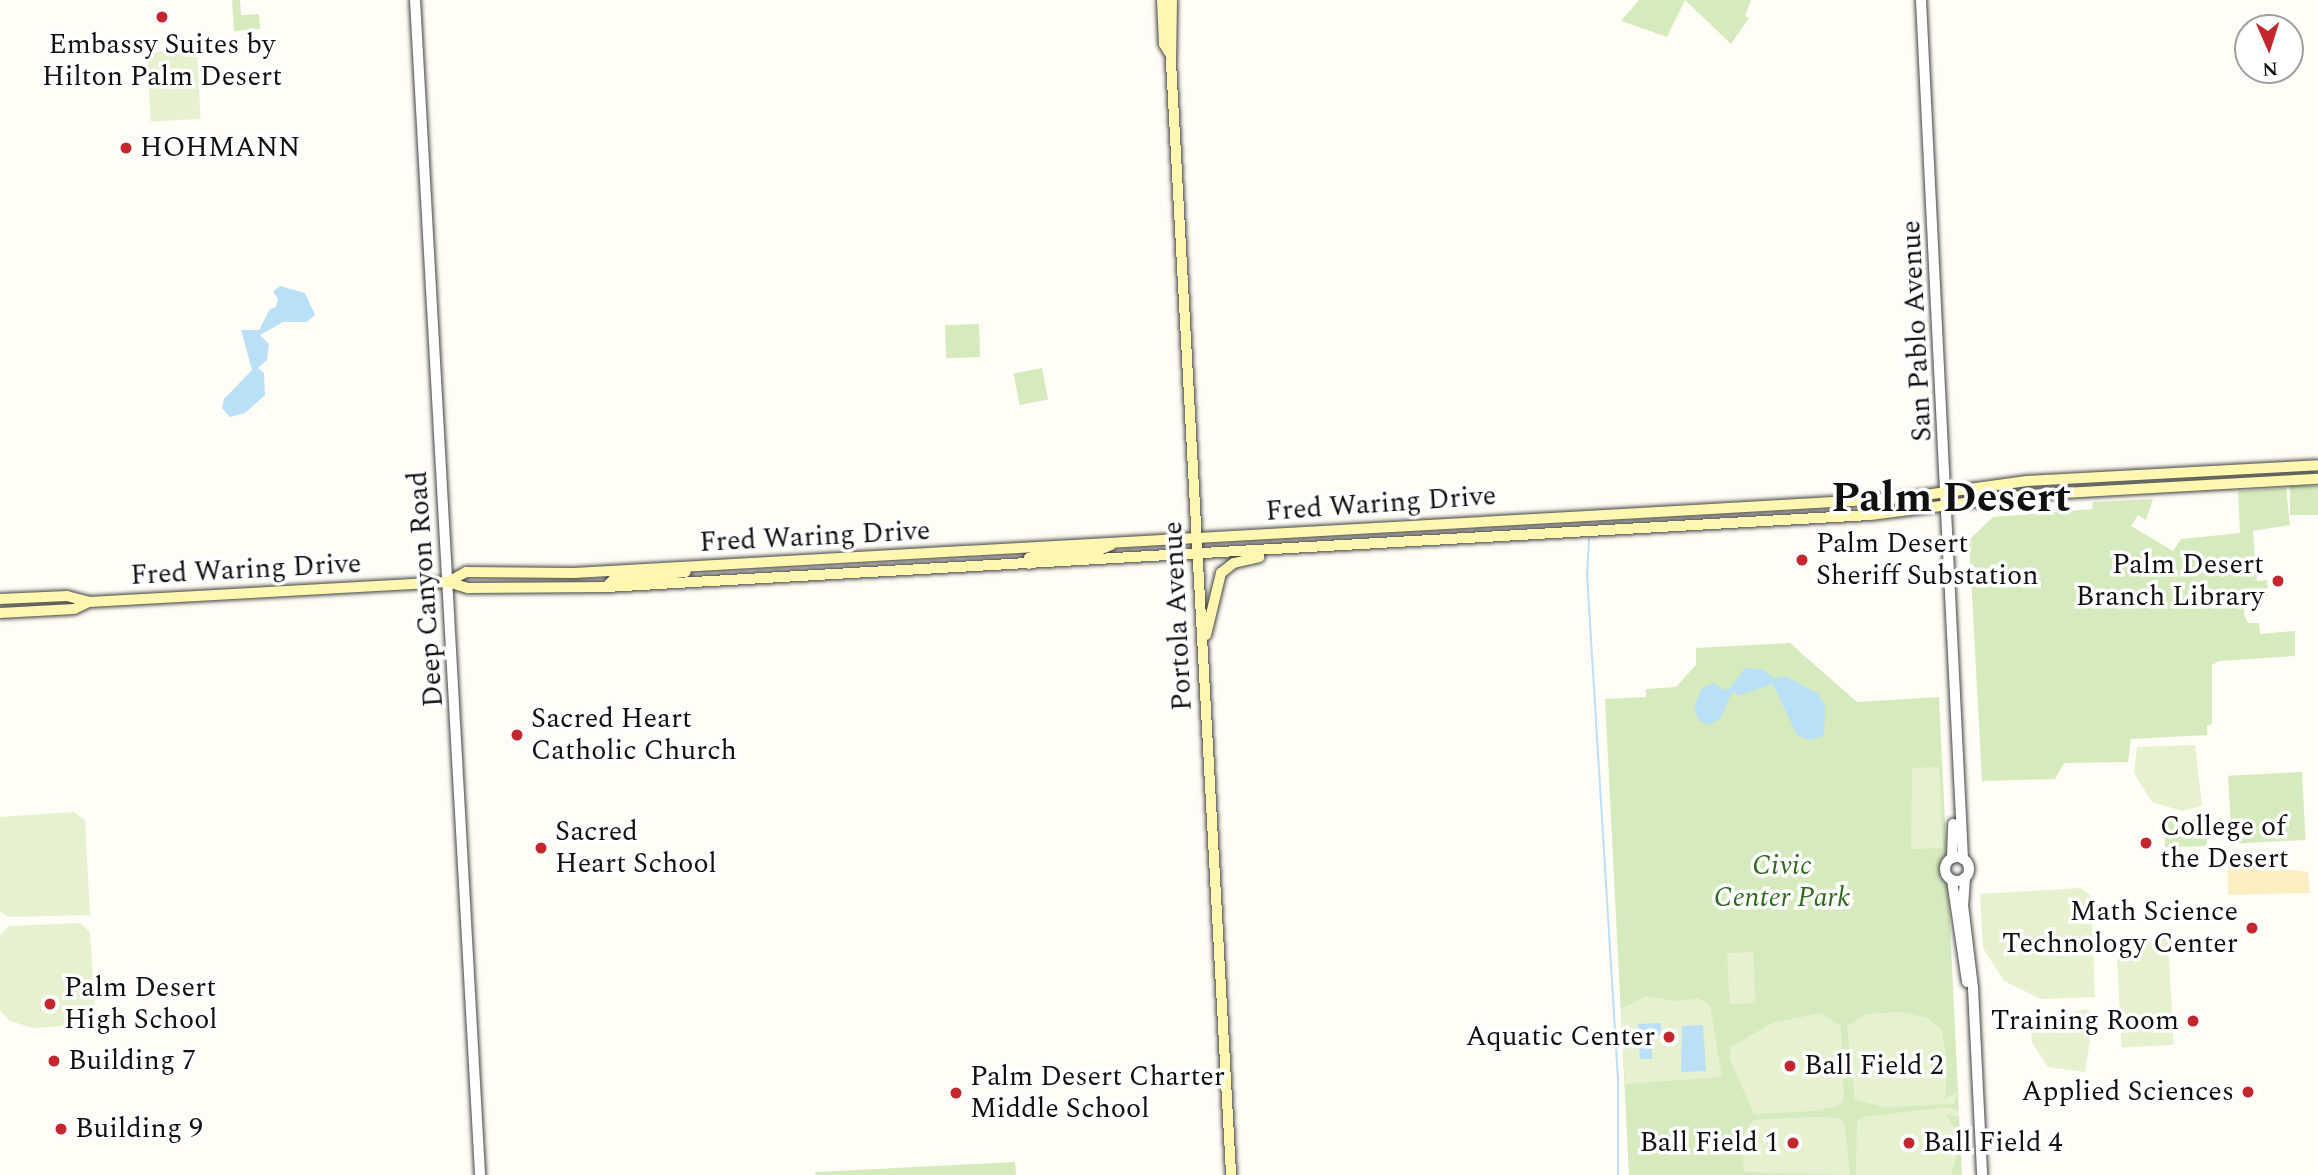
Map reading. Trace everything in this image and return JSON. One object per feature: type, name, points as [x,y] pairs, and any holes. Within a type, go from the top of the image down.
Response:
[{"type":"main road","name":"Portola Avenue","points":[[1162,0],[1164,44],[1170,54]]},
{"type":"main road","name":"Portola Avenue","points":[[1172,0],[1170,54],[1231,1175]]},
{"type":"main road","name":"Fred Waring Drive","points":[[448,582],[466,572],[565,573],[698,567],[1890,499],[2027,481],[2318,465]]},
{"type":"main road","name":"Fred Waring Drive","points":[[0,599],[67,596],[89,601],[448,582],[468,588],[606,587],[1294,550],[1870,515],[2028,495],[2318,479]]},
{"type":"main road","points":[[1029,564],[1029,558],[1038,555],[1097,551],[1113,543]]},
{"type":"main road","points":[[1202,651],[1217,581],[1226,567],[1294,550]]},
{"type":"main road","points":[[774,577],[790,570],[822,567],[832,559]]},
{"type":"main road","points":[[606,587],[614,579],[673,575],[698,567]]},
{"type":"main road","name":"Fred Waring Drive","points":[[0,613],[74,609],[89,601]]},
{"type":"street","name":"Deep Canyon Road","points":[[415,0],[480,1175]]},
{"type":"street","name":"San Pablo Avenue","points":[[1921,0],[1948,491],[1964,859]]},
{"type":"street","name":"San Pablo Avenue","points":[[1952,858],[1959,786]]},
{"type":"street","points":[[1971,996],[1952,880],[1945,871],[1952,858],[1964,859],[1969,868],[1965,878],[1963,905],[1971,996],[1982,1175]]},
{"type":"street","points":[[1952,880],[1965,878]]},
{"type":"street","points":[[1976,1175],[1979,1151]]},
{"type":"green space","points":[[232,0],[240,0],[241,15],[259,14],[260,29],[234,31]]},
{"type":"green space","points":[[1639,0],[1685,0],[1667,37],[1621,21]]},
{"type":"green space","points":[[1685,0],[1751,0],[1745,16],[1749,18],[1731,44]]},
{"type":"green space","points":[[197,50],[201,119],[151,122],[147,53]]},
{"type":"green space","points":[[979,324],[980,357],[946,358],[945,325]]},
{"type":"green space","points":[[1042,368],[1048,399],[1020,405],[1014,374]]},
{"type":"green space","points":[[2290,486],[2318,486],[2318,515],[2290,515]]},
{"type":"green space","points":[[2286,488],[2290,525],[2253,531],[2255,561],[2247,572],[2256,570],[2257,581],[2267,580],[2268,596],[2246,597],[2244,614],[2248,623],[2259,623],[2260,634],[2295,631],[2295,656],[2219,661],[2212,665],[2212,724],[2207,726],[2207,735],[2131,739],[2128,762],[2064,763],[2055,779],[1982,781],[1969,540],[1993,517],[2092,509],[2093,502],[2153,499],[2146,520],[2138,515],[2131,526],[2173,551],[2181,539],[2240,533],[2238,491]]},
{"type":"green space","name":"Civic Center Park","points":[[1790,643],[1857,702],[1939,697],[1962,1175],[1629,1175],[1605,699],[1646,697],[1646,689],[1676,687],[1696,665],[1696,648]]},
{"type":"green space","points":[[2195,745],[2202,806],[2182,811],[2152,802],[2134,773],[2137,747]]},
{"type":"green space","points":[[1939,767],[1943,848],[1911,849],[1912,768]]},
{"type":"green space","points":[[2302,772],[2306,840],[2232,844],[2228,776]]},
{"type":"green space","points":[[74,812],[85,820],[90,915],[9,917],[0,912],[0,817]]},
{"type":"green space","points":[[2206,819],[2207,846],[2165,847],[2164,820]]},
{"type":"green space","points":[[2081,888],[2091,896],[2095,997],[2041,999],[2004,981],[1983,948],[1980,894]]},
{"type":"green space","points":[[80,923],[90,932],[96,1024],[33,1028],[10,1021],[0,1011],[0,935],[9,926]]},
{"type":"green space","points":[[2168,938],[2174,1045],[2122,1048],[2116,941]]},
{"type":"green space","points":[[1753,952],[1756,1003],[1730,1004],[1727,953]]},
{"type":"green space","name":"Aquatic Center","points":[[1646,996],[1675,1001],[1699,998],[1710,1005],[1722,1077],[1625,1084],[1621,1009]]},
{"type":"green space","points":[[2087,1009],[2092,1015],[2092,1028],[2085,1072],[2048,1067],[2032,1043],[2030,1021]]},
{"type":"green space","points":[[1900,1012],[1928,1018],[1942,1030],[1947,1065],[1945,1099],[1958,1091],[1954,1104],[1884,1107],[1855,1100],[1847,1026],[1866,1014]]},
{"type":"green space","name":"Ball Field 2","points":[[1820,1013],[1841,1026],[1844,1099],[1838,1106],[1815,1111],[1754,1114],[1729,1058],[1731,1047],[1772,1023]]},
{"type":"green space","name":"Ball Field 4","points":[[1947,1107],[1959,1111],[1959,1117],[1946,1114],[1961,1140],[1951,1175],[1856,1175],[1857,1122],[1862,1117]]},
{"type":"green space","name":"Ball Field 1","points":[[1838,1118],[1845,1124],[1850,1175],[1744,1172],[1742,1138],[1753,1120]]},
{"type":"green space","points":[[1015,1162],[1016,1175],[815,1175],[816,1172]]},
{"type":"sand","points":[[2277,864],[2278,868],[2308,872],[2310,893],[2228,895],[2228,866]]},
{"type":"water","points":[[280,286],[305,293],[315,315],[307,322],[283,322],[260,335],[269,344],[267,360],[258,368],[264,373],[265,395],[245,413],[230,417],[222,408],[224,399],[252,370],[241,330],[259,330],[270,309],[276,307],[278,299],[273,292]]},
{"type":"water","points":[[1745,668],[1764,670],[1774,679],[1785,676],[1817,693],[1825,705],[1824,736],[1809,740],[1797,735],[1773,684],[1740,695],[1732,692],[1720,719],[1709,725],[1699,721],[1694,707],[1702,688],[1714,683],[1725,690],[1730,688]]},
{"type":"water","points":[[1661,1023],[1661,1035],[1655,1036],[1651,1027],[1652,1045],[1643,1046],[1652,1049],[1652,1059],[1640,1059],[1638,1024]]},
{"type":"water","points":[[1703,1025],[1706,1071],[1681,1072],[1682,1026]]},
{"type":"waterway","points":[[1589,539],[1587,574],[1618,1080],[1618,1175]]},
{"type":"place","name":"Embassy Suites by Hilton Palm Desert","points":[[162,17]]},
{"type":"place","name":"HOHMANN","points":[[126,148]]},
{"type":"place","name":"Palm Desert Sheriff Substation","points":[[1802,560]]},
{"type":"place","name":"Palm Desert Branch Library","points":[[2278,581]]},
{"type":"place","name":"Sacred Heart Catholic Church","points":[[517,735]]},
{"type":"place","name":"College of the Desert","points":[[2146,843]]},
{"type":"place","name":"Sacred Heart School","points":[[541,848]]},
{"type":"place","name":"Math Science Technology Center","points":[[2252,928]]},
{"type":"place","name":"Palm Desert High School","points":[[50,1004]]},
{"type":"place","name":"Training Room","points":[[2193,1021]]},
{"type":"place","name":"Aquatic Center","points":[[1669,1037]]},
{"type":"place","name":"Building 7","points":[[54,1061]]},
{"type":"place","name":"Ball Field 2","points":[[1790,1066]]},
{"type":"place","name":"Applied Sciences","points":[[2248,1092]]},
{"type":"place","name":"Palm Desert Charter Middle School","points":[[956,1093]]},
{"type":"place","name":"Building 9","points":[[61,1129]]},
{"type":"place","name":"Ball Field 1","points":[[1793,1143]]},
{"type":"place","name":"Ball Field 4","points":[[1909,1143]]},
{"type":"district","name":"Palm Desert","points":[[1951,499]]}]
